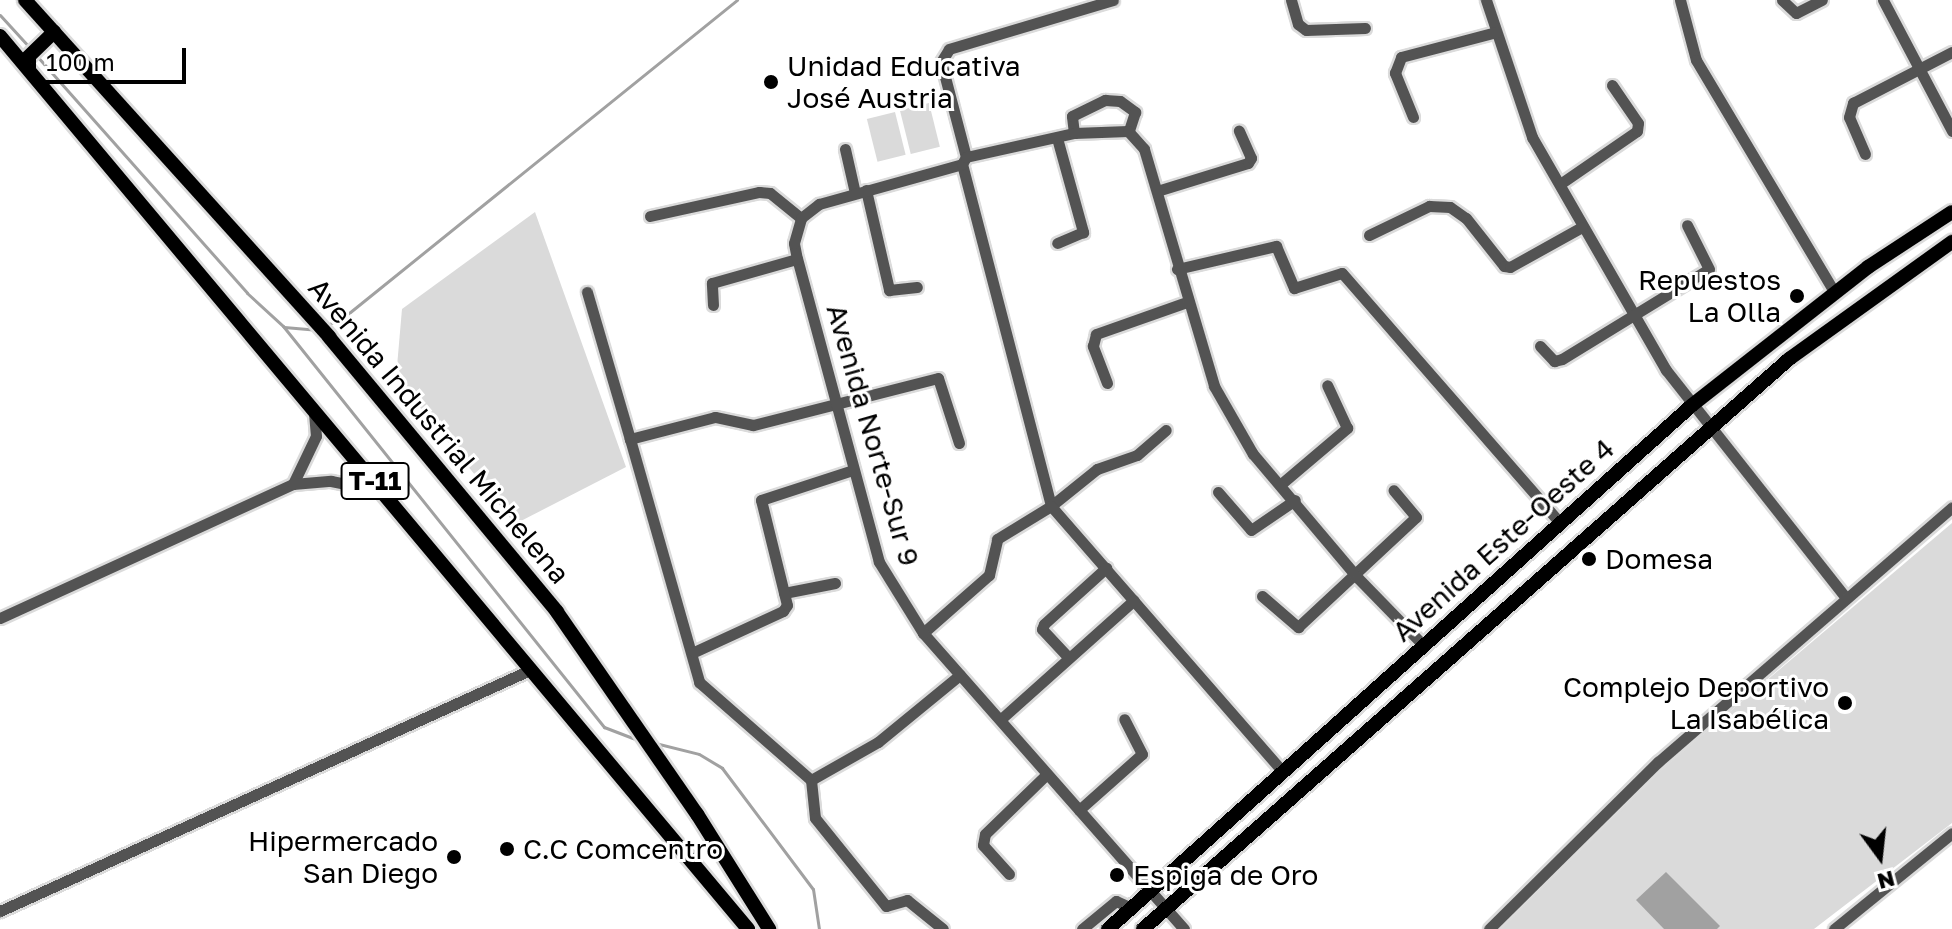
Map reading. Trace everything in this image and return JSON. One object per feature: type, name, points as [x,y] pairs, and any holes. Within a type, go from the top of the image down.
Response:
[{"type":"main road","name":"Avenida Industrial Michelena","points":[[25,0],[51,35],[317,323],[557,612],[665,767],[769,929]]},
{"type":"main road","points":[[26,58],[51,35]]},
{"type":"main road","name":"T-11","points":[[0,36],[26,58],[748,929]]},
{"type":"main road","name":"Avenida Este-Oeste 4","points":[[1108,929],[1281,770],[1691,406],[1835,293],[1952,212]]},
{"type":"main road","points":[[1143,929],[1789,359],[1952,242]]},
{"type":"street","points":[[1113,0],[949,49],[941,62],[1051,506],[1281,770]]},
{"type":"street","points":[[1291,0],[1298,24],[1306,30],[1365,28]]},
{"type":"street","points":[[1486,0],[1532,137],[1634,316],[1691,406],[1845,597]]},
{"type":"street","points":[[1680,0],[1696,60],[1835,293]]},
{"type":"street","points":[[1782,0],[1796,13],[1822,0]]},
{"type":"street","points":[[1883,0],[1952,131]]},
{"type":"street","points":[[1413,117],[1395,73],[1401,57],[1496,32]]},
{"type":"street","points":[[1865,154],[1849,117],[1853,103],[1952,52]]},
{"type":"street","points":[[1560,184],[1637,131],[1638,123],[1612,85]]},
{"type":"street","points":[[1074,133],[1072,116],[1105,100],[1120,101],[1135,112],[1129,131]]},
{"type":"street","points":[[650,216],[759,192],[770,193],[801,218],[819,204],[964,160],[1074,133],[1109,128],[1129,131],[1144,149],[1214,386],[1253,454],[1357,577],[1424,646]]},
{"type":"street","points":[[1157,191],[1248,163],[1251,158],[1239,131]]},
{"type":"street","points":[[1057,138],[1083,232],[1057,243]]},
{"type":"street","points":[[845,149],[861,191],[889,290],[917,287]]},
{"type":"street","points":[[1369,235],[1429,206],[1450,207],[1466,218],[1504,266],[1510,267],[1582,227]]},
{"type":"street","name":"Avenida Norte-Sur 9","points":[[801,218],[794,243],[797,259],[879,562],[923,633],[1184,929]]},
{"type":"street","points":[[1540,346],[1554,361],[1562,359],[1709,269],[1687,225]]},
{"type":"street","points":[[1177,269],[1276,246],[1294,288],[1342,273],[1560,523]]},
{"type":"street","points":[[713,305],[712,283],[797,259]]},
{"type":"street","points":[[587,292],[694,652],[699,682],[811,780],[815,818],[886,906],[907,900],[943,929]]},
{"type":"street","points":[[1107,383],[1093,346],[1096,334],[1187,302]]},
{"type":"street","points":[[630,439],[715,417],[753,425],[938,378],[959,443]]},
{"type":"street","points":[[1281,484],[1347,428],[1327,385]]},
{"type":"street","points":[[293,484],[316,436],[314,409]]},
{"type":"street","points":[[923,633],[989,575],[997,539],[1051,506],[1097,469],[1141,453],[1166,430]]},
{"type":"street","points":[[694,652],[783,611],[784,593],[761,500],[853,470]]},
{"type":"street","points":[[0,618],[293,484],[331,481],[385,493]]},
{"type":"street","points":[[1262,596],[1298,627],[1357,577],[1416,517],[1393,490]]},
{"type":"street","points":[[1218,492],[1251,530],[1295,500]]},
{"type":"street","points":[[1489,929],[1648,771],[1952,507]]},
{"type":"street","points":[[1068,657],[1042,629],[1044,624],[1106,568]]},
{"type":"street","points":[[784,593],[835,583]]},
{"type":"street","points":[[1001,719],[1134,600]]},
{"type":"street","points":[[0,911],[532,669]]},
{"type":"street","points":[[811,780],[878,742],[960,675]]},
{"type":"street","points":[[1079,810],[1142,754],[1124,719]]},
{"type":"street","points":[[1009,874],[983,845],[985,834],[1047,774]]},
{"type":"street","points":[[1834,929],[1952,833]]},
{"type":"street","points":[[1082,929],[1116,901],[1132,908]]},
{"type":"shaded area","points":[[929,103],[940,147],[911,154],[900,110]]},
{"type":"shaded area","points":[[895,112],[906,155],[878,162],[867,119]]},
{"type":"shaded area","points":[[535,212],[626,467],[515,524],[396,378],[402,309]]},
{"type":"shaded area","name":"Complejo Deportivo La Isabélica","points":[[1952,523],[1952,823],[1814,929],[1488,929],[1667,765]]},
{"type":"shaded area","points":[[1666,872],[1720,926],[1717,929],[1664,929],[1636,900]]},
{"type":"waterway","points":[[327,325],[344,317],[737,0]]},
{"type":"waterway","points":[[0,15],[31,49]]},
{"type":"waterway","points":[[36,55],[247,293],[283,326],[604,727],[640,741]]},
{"type":"waterway","points":[[284,327],[316,330]]},
{"type":"waterway","points":[[655,743],[699,754],[722,768],[813,889],[819,929]]},
{"type":"place","name":"Unidad Educativa José Austria","points":[[771,82]]},
{"type":"place","name":"Repuestos La Olla","points":[[1797,296]]},
{"type":"place","name":"Domesa","points":[[1589,559]]},
{"type":"place","name":"Complejo Deportivo La Isabélica","points":[[1845,703]]},
{"type":"place","name":"C.C Comcentro","points":[[507,849]]},
{"type":"place","name":"Hipermercado San Diego","points":[[454,857]]},
{"type":"place","name":"Espiga de Oro","points":[[1117,875]]}]
